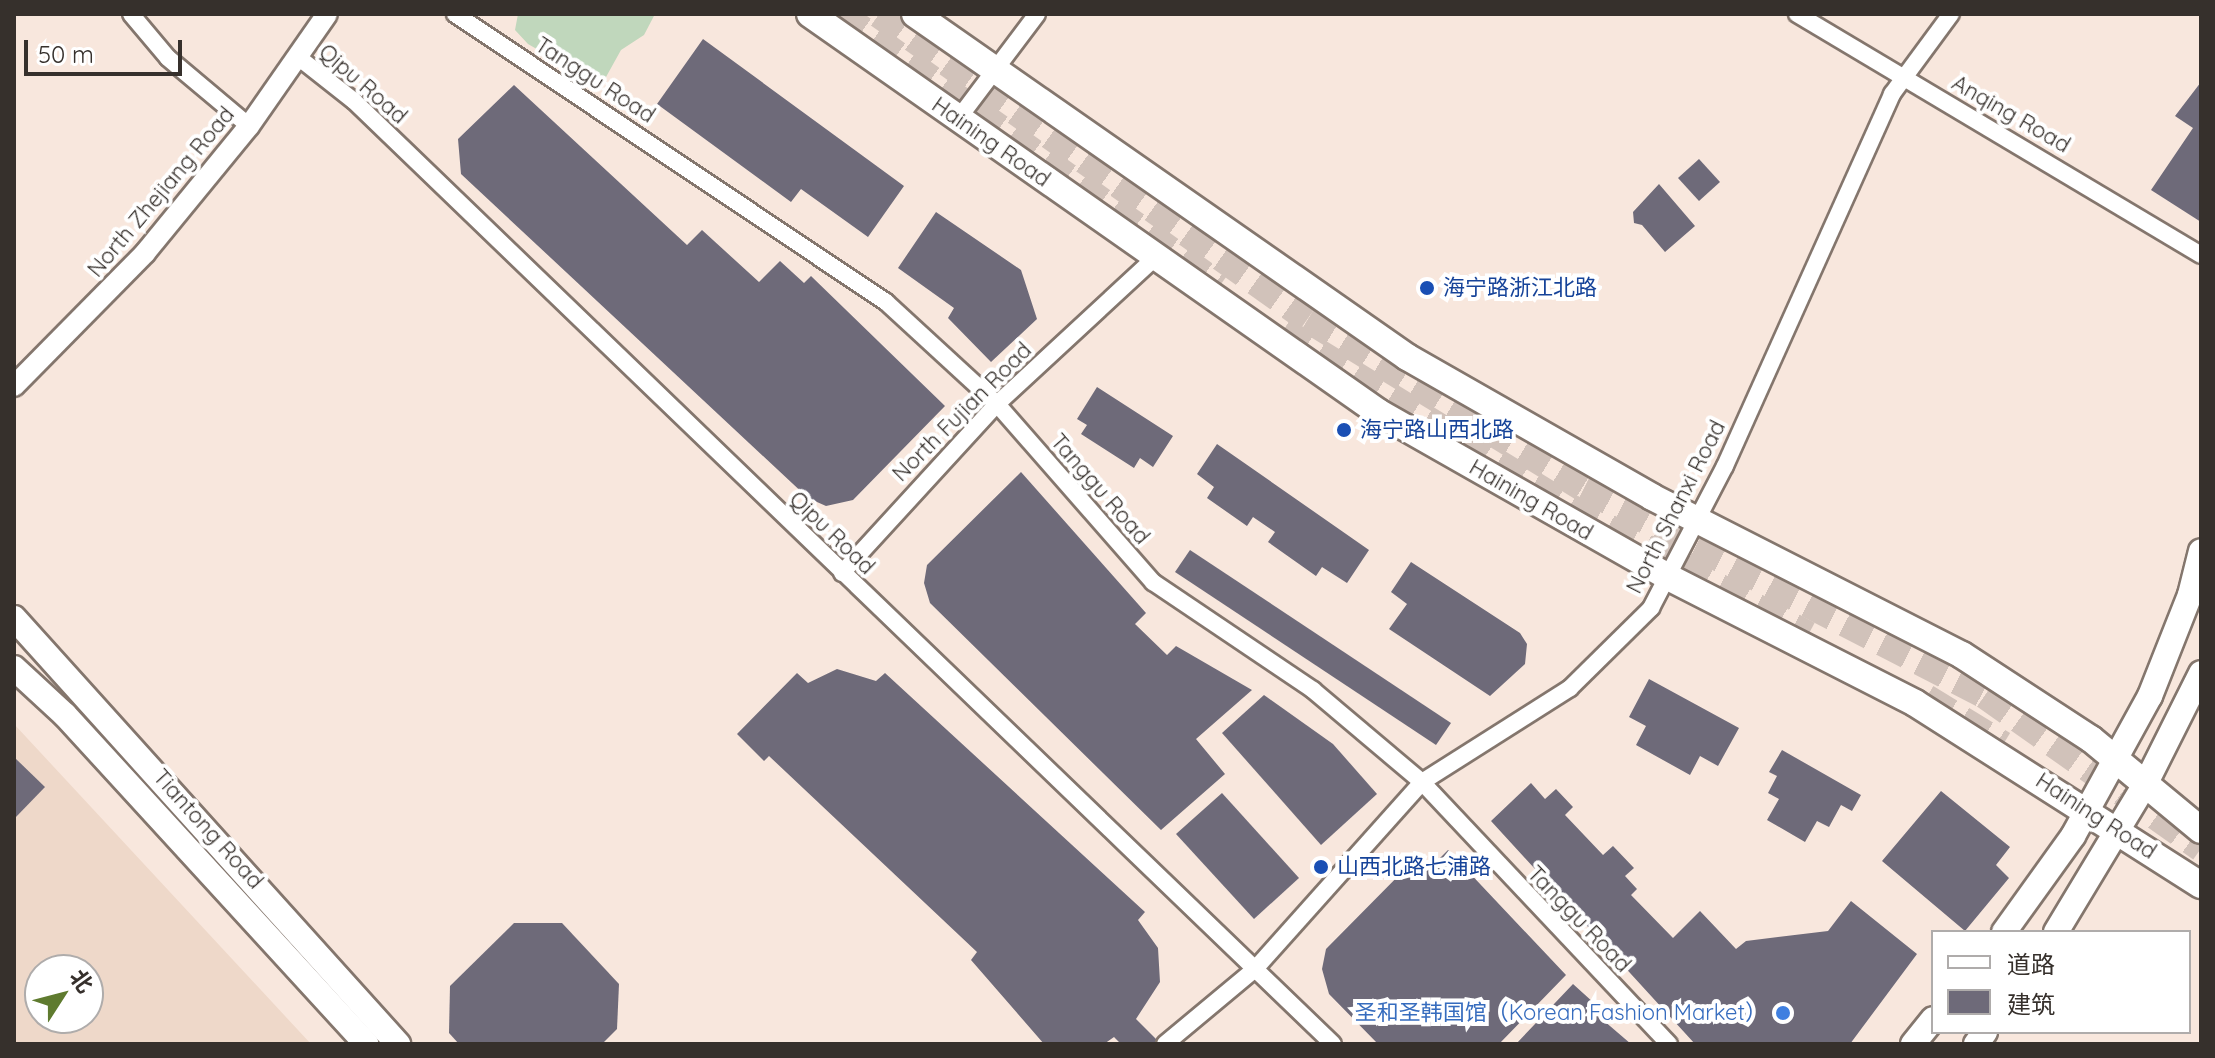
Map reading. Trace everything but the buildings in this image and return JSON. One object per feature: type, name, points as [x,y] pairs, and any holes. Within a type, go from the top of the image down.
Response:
[{"type":"main road","name":"Haining Road","points":[[810,14],[1378,412],[1670,578],[1915,703],[2118,828],[2201,885]]},
{"type":"main road","points":[[915,14],[1407,357],[1698,520],[1962,655],[2114,756],[2201,830]]},
{"type":"main road","points":[[2005,930],[2088,809],[2114,756],[2150,696],[2190,595],[2201,551]]},
{"type":"main road","name":"Tiantong Road","points":[[14,618],[363,1036]]},
{"type":"main road","name":"Tiantong Road","points":[[14,668],[65,715],[363,1036],[398,1044]]},
{"type":"main road","points":[[2057,930],[2146,783],[2201,673]]},
{"type":"main road","points":[[1913,1044],[1931,1022]]},
{"type":"street","points":[[131,14],[168,58],[249,126]]},
{"type":"street","name":"North Zhejiang Road","points":[[14,386],[121,280],[249,126],[327,14]]},
{"type":"street","name":"Tanggu Road","points":[[455,14],[849,275],[997,404],[1153,582],[1303,683],[1422,782],[1669,1044]]},
{"type":"street","points":[[958,119],[1037,14]]},
{"type":"street","name":"Anqing Road","points":[[1797,14],[2201,255]]},
{"type":"street","name":"North Shanxi Road","points":[[1165,1044],[1255,969],[1422,782],[1570,688],[1626,638],[1670,578],[1903,77],[1951,14]]},
{"type":"street","name":"Qipu Road","points":[[298,57],[354,101],[1333,1044]]},
{"type":"street","name":"North Fujian Road","points":[[842,573],[997,404],[1156,257]]},
{"type":"shaded area","points":[[14,724],[311,1044],[14,1044]]},
{"type":"green space","points":[[518,14],[655,14],[644,35],[621,50],[601,86],[528,44],[515,30]]},
{"type":"tunnel","points":[[840,14],[1220,286]]},
{"type":"tunnel","points":[[879,14],[1308,319],[1584,488],[1985,695],[2201,848]]},
{"type":"tunnel","points":[[1283,331],[1571,508],[1808,635]]},
{"type":"tunnel","points":[[1926,698],[2003,745]]},
{"type":"place","name":"海宁路浙江北路","points":[[1427,288]]},
{"type":"place","name":"海宁路山西北路","points":[[1344,430]]},
{"type":"place","name":"山西北路七浦路","points":[[1321,867]]},
{"type":"place","name":"圣和圣韩国馆（Korean Fashion Market）","points":[[1783,1013]]}]
